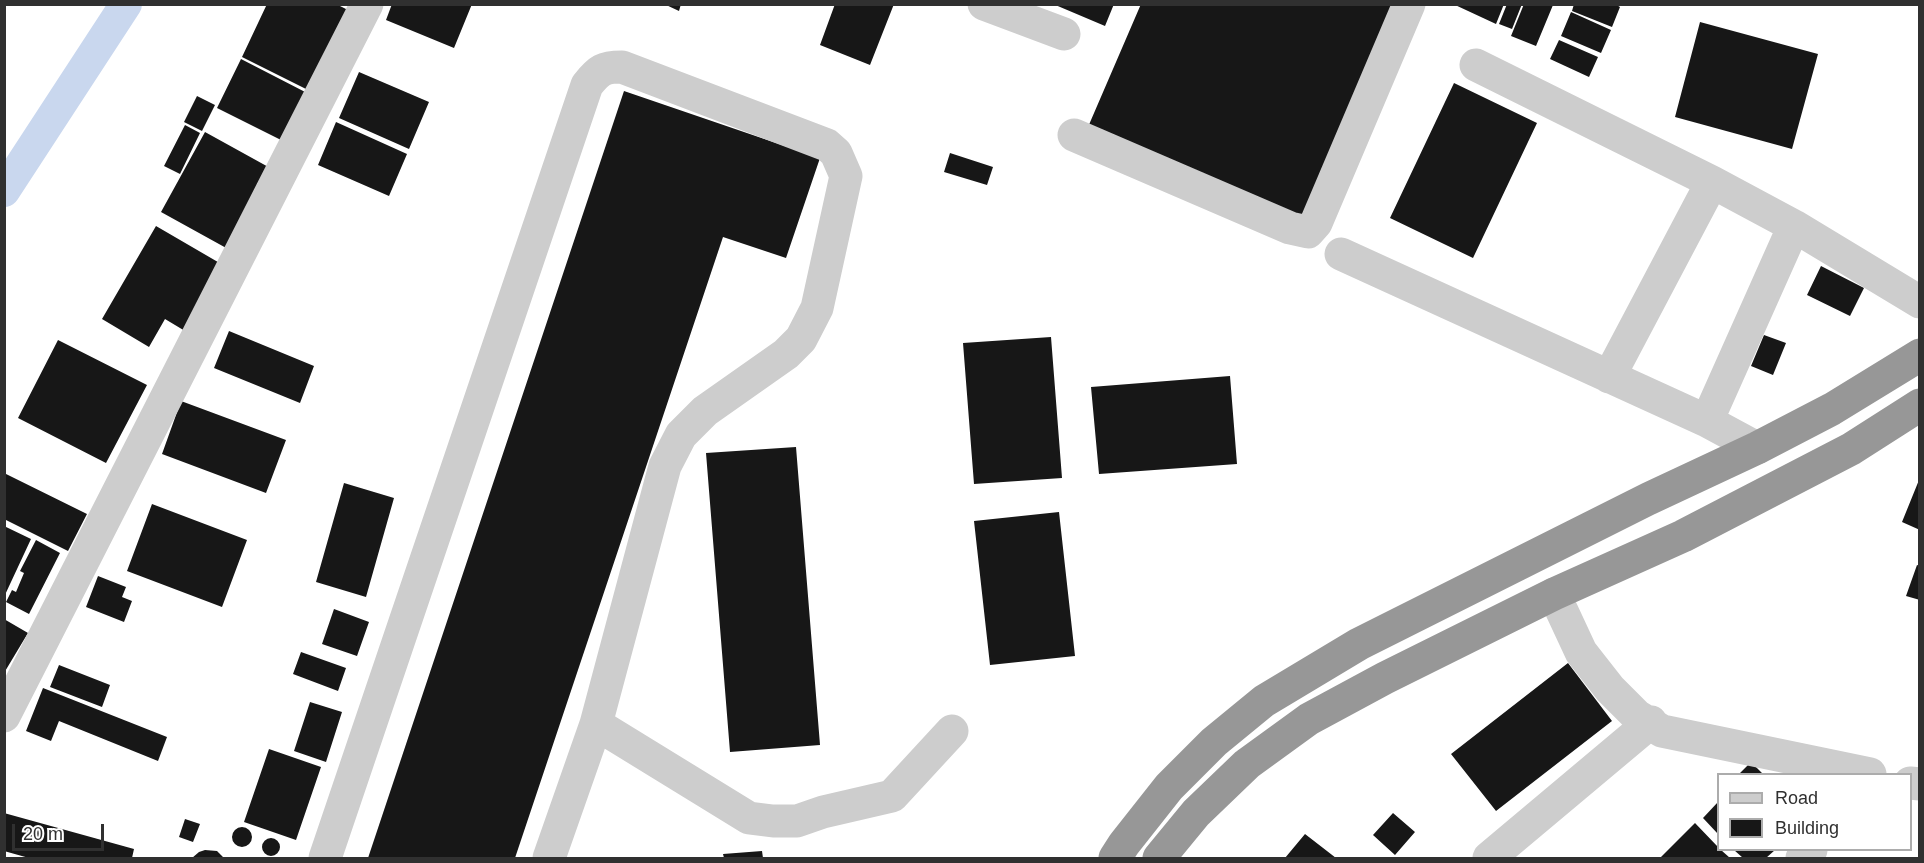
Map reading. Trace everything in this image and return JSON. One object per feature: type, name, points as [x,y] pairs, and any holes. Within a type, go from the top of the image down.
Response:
[{"type":"highway","points":[[1115,858],[1169,788],[1214,742],[1264,701],[1359,644],[1832,409],[1920,355]]},
{"type":"highway","points":[[1159,858],[1196,813],[1247,764],[1309,719],[1385,678],[1554,594],[1694,530],[1851,449],[1920,405]]},
{"type":"street","points":[[4,716],[367,4]]},
{"type":"street","points":[[984,4],[1064,34]]},
{"type":"street","points":[[1074,135],[1290,228],[1308,232],[1316,223],[1409,4]]},
{"type":"street","points":[[1476,64],[1712,182],[1794,226],[1920,302]]},
{"type":"street","points":[[325,858],[587,85],[599,71],[610,67],[622,67],[827,145],[836,153],[846,176],[817,308],[801,339],[786,354],[705,411],[681,435],[665,466],[596,724],[549,858]]},
{"type":"street","points":[[1609,376],[1712,182]]},
{"type":"street","points":[[1707,421],[1794,226]]},
{"type":"street","points":[[1341,254],[1707,421],[1757,448]]},
{"type":"street","points":[[1554,594],[1581,652],[1622,702],[1637,716],[1651,722],[1662,731],[1865,773]]},
{"type":"street","points":[[1489,858],[1651,722]]},
{"type":"street","points":[[596,724],[749,818],[773,821],[798,821],[823,812],[892,796],[952,731]]},
{"type":"building","points":[[267,4],[336,4],[350,11],[310,91],[242,57]]},
{"type":"building","points":[[392,4],[472,4],[454,48],[386,20]]},
{"type":"building","points":[[664,4],[681,4],[679,11]]},
{"type":"building","points":[[835,4],[894,4],[870,65],[820,45]]},
{"type":"building","points":[[1053,4],[1114,4],[1105,26]]},
{"type":"building","points":[[1141,4],[1401,4],[1305,224],[1088,127]]},
{"type":"building","points":[[1453,4],[1504,4],[1496,24]]},
{"type":"building","points":[[1507,4],[1522,4],[1512,29],[1499,24]]},
{"type":"building","points":[[1524,4],[1553,5],[1536,46],[1511,36]]},
{"type":"building","points":[[1574,4],[1615,4],[1620,7],[1612,27],[1572,11]]},
{"type":"building","points":[[1571,12],[1611,30],[1601,53],[1561,36]]},
{"type":"building","points":[[1700,22],[1818,54],[1792,149],[1675,117]]},
{"type":"building","points":[[1559,40],[1598,57],[1589,77],[1550,59]]},
{"type":"building","points":[[241,59],[309,94],[285,142],[217,108]]},
{"type":"building","points":[[359,72],[429,102],[409,149],[339,118]]},
{"type":"building","points":[[1454,83],[1537,123],[1473,258],[1390,218]]},
{"type":"building","points":[[624,91],[820,158],[786,258],[723,237],[515,858],[368,858]]},
{"type":"building","points":[[197,96],[215,105],[202,131],[184,122]]},
{"type":"building","points":[[336,122],[407,154],[389,196],[318,165]]},
{"type":"building","points":[[185,125],[200,133],[180,174],[164,166]]},
{"type":"building","points":[[205,132],[272,169],[228,249],[161,212]]},
{"type":"building","points":[[950,153],[993,167],[987,185],[944,172]]},
{"type":"building","points":[[156,226],[223,265],[185,331],[165,319],[149,347],[102,319]]},
{"type":"building","points":[[1821,266],[1864,288],[1850,316],[1807,295]]},
{"type":"building","points":[[229,331],[314,366],[300,403],[214,368]]},
{"type":"building","points":[[1764,335],[1786,343],[1773,375],[1751,366]]},
{"type":"building","points":[[1051,337],[1062,478],[974,484],[963,343]]},
{"type":"building","points":[[58,340],[147,385],[106,463],[18,418]]},
{"type":"building","points":[[1230,376],[1237,464],[1099,474],[1091,387]]},
{"type":"building","points":[[181,401],[286,440],[266,493],[162,454]]},
{"type":"building","points":[[796,447],[820,745],[730,752],[706,453]]},
{"type":"building","points":[[4,473],[87,514],[68,551],[4,519]]},
{"type":"building","points":[[1920,480],[1920,530],[1902,522]]},
{"type":"building","points":[[344,483],[394,498],[366,597],[316,582]]},
{"type":"building","points":[[152,504],[247,540],[222,607],[127,571]]},
{"type":"building","points":[[1059,512],[1075,656],[990,665],[974,521]]},
{"type":"building","points":[[4,526],[31,539],[4,597]]},
{"type":"building","points":[[36,540],[60,553],[29,614],[6,602],[12,590],[16,592],[24,573],[20,571]]},
{"type":"building","points":[[1917,565],[1920,566],[1920,600],[1906,596]]},
{"type":"building","points":[[98,576],[126,587],[122,597],[132,601],[124,622],[86,607]]},
{"type":"building","points":[[334,609],[369,622],[357,656],[322,644]]},
{"type":"building","points":[[4,619],[28,633],[4,673]]},
{"type":"building","points":[[301,652],[346,668],[338,691],[293,674]]},
{"type":"building","points":[[1568,663],[1612,721],[1496,811],[1451,754]]},
{"type":"building","points":[[59,665],[110,685],[102,707],[50,687]]},
{"type":"building","points":[[43,688],[167,737],[158,761],[59,721],[51,741],[26,731]]},
{"type":"building","points":[[310,702],[342,712],[326,762],[294,751]]},
{"type":"building","points":[[269,749],[321,767],[296,840],[244,822]]},
{"type":"building","points":[[1751,762],[1762,773],[1740,773]]},
{"type":"building","points":[[1717,803],[1717,833],[1703,818]]},
{"type":"building","points":[[4,813],[134,849],[132,858],[29,858],[4,851]]},
{"type":"building","points":[[1393,813],[1415,832],[1395,855],[1373,835]]},
{"type":"building","points":[[185,819],[200,824],[193,842],[179,837]]},
{"type":"building","points":[[1695,823],[1717,846],[1717,851],[1722,851],[1730,858],[1663,858],[1661,857]]},
{"type":"building","points":[[242,827],[249,830],[252,837],[249,844],[242,847],[235,844],[232,837],[235,830]]},
{"type":"building","points":[[1305,834],[1336,858],[1285,858]]},
{"type":"building","points":[[267,838],[275,838],[280,843],[278,854],[267,856],[262,851],[262,843]]},
{"type":"building","points":[[205,850],[217,851],[224,858],[192,858]]},
{"type":"building","points":[[762,851],[763,858],[724,858],[723,854]]},
{"type":"building","points":[[1735,851],[1774,851],[1766,858],[1743,858]]},
{"type":"waterway","points":[[4,191],[126,4]]}]
